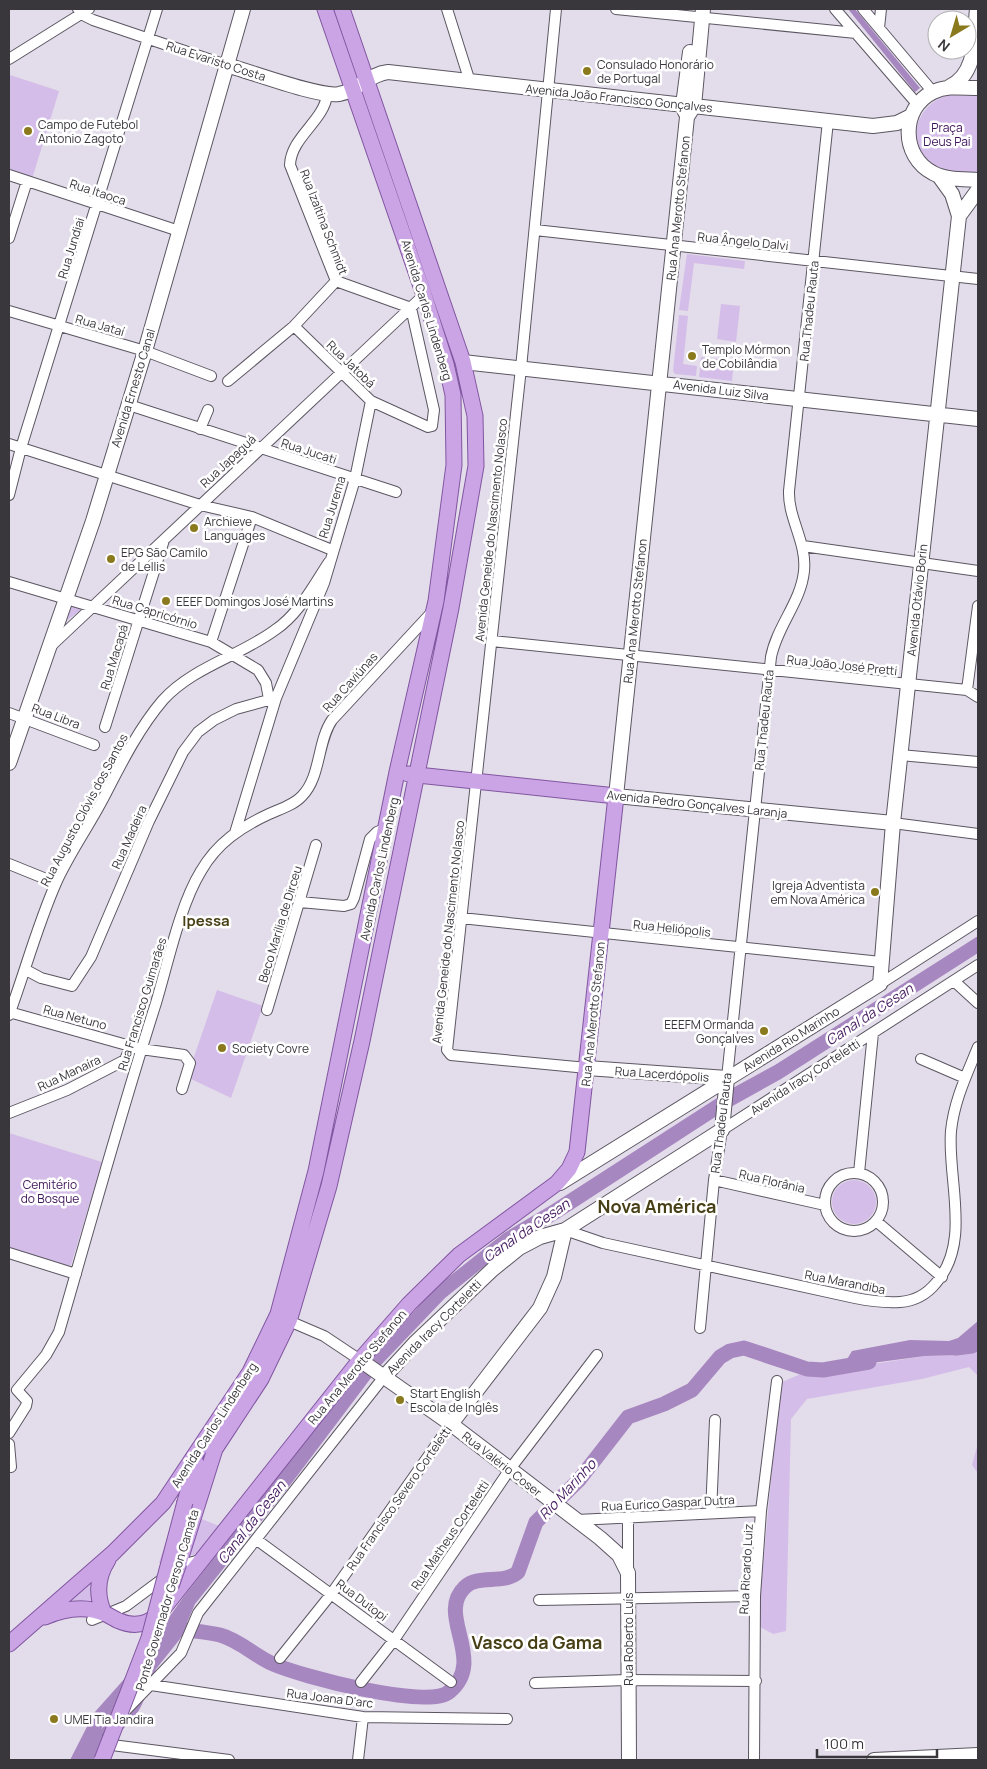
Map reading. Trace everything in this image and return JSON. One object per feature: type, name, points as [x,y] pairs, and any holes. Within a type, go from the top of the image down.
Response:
[{"type":"main road","name":"Avenida Carlos Lindenberg","points":[[214,1437],[250,1372],[278,1314],[316,1171],[397,772],[434,610],[451,497],[455,432],[453,395],[446,364],[326,9]]},
{"type":"main road","name":"Avenida Carlos Lindenberg","points":[[9,1644],[114,1554],[168,1496],[262,1379],[289,1321],[329,1186],[362,1041],[451,608],[476,466],[475,416],[463,362],[342,9]]},
{"type":"main road","name":"Avenida Pedro Gonçalves Laranja","points":[[397,772],[616,796]]},
{"type":"main road","name":"Rua Ana Merotto Stefanon","points":[[34,1623],[68,1608],[87,1609],[105,1617],[136,1625],[154,1619],[409,1304],[459,1255],[552,1187],[569,1169],[579,1146],[616,796]]},
{"type":"main road","name":"Ponte Governador Gerson Camata","points":[[112,1760],[138,1694],[190,1504],[200,1450],[214,1437]]},
{"type":"main road","name":"Ponte Governador Gerson Camata","points":[[102,1760],[149,1638],[190,1504]]},
{"type":"main road","points":[[105,1617],[99,1598],[99,1582],[104,1566],[114,1554]]},
{"type":"street","name":"Rua Jundiai","points":[[9,494],[20,448],[60,326],[157,9]]},
{"type":"street","name":"Avenida Ernesto Canal","points":[[9,763],[23,717],[51,646],[65,597],[90,529],[105,476],[129,405],[243,9]]},
{"type":"street","points":[[447,9],[470,82]]},
{"type":"street","name":"Avenida Geneide do Nascimento Nolasco","points":[[448,1053],[492,641],[502,522],[521,368],[556,9]]},
{"type":"street","points":[[616,9],[698,14],[856,33]]},
{"type":"street","points":[[835,9],[856,33],[914,110]]},
{"type":"street","points":[[863,9],[933,92]]},
{"type":"street","points":[[879,28],[880,9]]},
{"type":"street","name":"Rua Evaristo Costa","points":[[82,10],[147,39],[327,95],[336,95],[353,90]]},
{"type":"street","points":[[9,44],[12,57],[82,10]]},
{"type":"street","name":"Rua Ana Merotto Stefanon","points":[[616,796],[698,14]]},
{"type":"street","points":[[971,60],[970,66],[962,79],[949,87],[933,92],[914,110],[908,132],[911,148],[919,162],[940,176],[978,180]]},
{"type":"street","name":"Avenida João Francisco Gonçalves","points":[[353,90],[377,74],[388,72],[548,90],[688,109],[873,126],[889,125],[914,110]]},
{"type":"street","points":[[949,87],[978,88]]},
{"type":"street","name":"Rua Izaltina Schmidt","points":[[228,381],[294,326],[336,281],[290,165],[292,153],[322,108],[327,95]]},
{"type":"street","name":"Rua Thadeu Rauta","points":[[700,1328],[714,1180],[722,1130],[769,670],[774,643],[802,584],[804,567],[802,546],[789,497],[828,121]]},
{"type":"street","name":"Avenida João Francisco Gonçalves","points":[[873,126],[894,133],[911,148]]},
{"type":"street","name":"Rua Itaoca","points":[[9,175],[97,206],[179,231]]},
{"type":"street","name":"Avenida Otávio Borin","points":[[880,984],[880,962],[893,823],[959,216],[952,194],[940,176]]},
{"type":"street","points":[[9,238],[27,181]]},
{"type":"street","name":"Avenida Otávio Borin","points":[[959,216],[978,190]]},
{"type":"street","name":"Rua Ângelo Dalvi","points":[[535,230],[978,279]]},
{"type":"street","points":[[336,281],[411,308]]},
{"type":"street","name":"Rua Japaguá","points":[[51,646],[91,606],[424,296]]},
{"type":"street","name":"Rua Jatobá","points":[[294,326],[371,401],[428,426],[432,426],[434,418],[432,393],[411,308]]},
{"type":"street","name":"Rua Jataí","points":[[9,311],[145,351],[212,376]]},
{"type":"street","name":"Avenida Luiz Silva","points":[[463,362],[978,418]]},
{"type":"street","name":"Rua Jurema","points":[[324,582],[332,550],[355,479],[371,401]]},
{"type":"street","name":"Rua Jucati","points":[[129,405],[396,492]]},
{"type":"street","points":[[200,429],[208,410]]},
{"type":"street","points":[[9,444],[200,505],[252,518],[332,550]]},
{"type":"street","points":[[211,642],[252,518]]},
{"type":"street","name":"Rua Macapá","points":[[105,727],[164,538]]},
{"type":"street","points":[[802,546],[978,571]]},
{"type":"street","name":"Rua Jurema","points":[[233,656],[276,630],[288,620],[329,562]]},
{"type":"street","name":"Rua Capricórnio","points":[[9,582],[65,597],[211,642],[258,670],[272,698]]},
{"type":"street","name":"Rua Francisco Guimarães","points":[[9,1433],[26,1406],[27,1401],[17,1390],[53,1344],[76,1274],[136,1047],[194,883],[210,858],[235,833],[272,698],[324,582]]},
{"type":"street","points":[[978,606],[968,690],[978,697]]},
{"type":"street","name":"Rua Caviúnas","points":[[235,833],[252,822],[295,802],[304,794],[311,783],[327,728],[334,717],[434,610]]},
{"type":"street","name":"Rua João José Pretti","points":[[492,641],[968,690]]},
{"type":"street","name":"Rua Augusto Clóvis dos Santos","points":[[9,1013],[56,883],[125,757],[163,700],[182,683],[202,670],[233,656]]},
{"type":"street","name":"Rua Madeira","points":[[26,970],[49,981],[72,986],[91,957],[149,821],[183,752],[198,732],[214,720],[236,709],[272,698]]},
{"type":"street","name":"Rua Libra","points":[[9,713],[94,744]]},
{"type":"street","points":[[900,755],[978,762]]},
{"type":"street","name":"Avenida Pedro Gonçalves Laranja","points":[[616,796],[893,823],[978,834]]},
{"type":"street","points":[[300,902],[344,906],[351,904],[370,839],[377,832],[387,828]]},
{"type":"street","name":"Beco Marília de Dirceu","points":[[267,1010],[316,844]]},
{"type":"street","points":[[9,864],[56,883]]},
{"type":"street","name":"Rua Heliópolis","points":[[461,918],[880,962]]},
{"type":"street","name":"Avenida Rio Marinho","points":[[552,1187],[726,1085],[978,921]]},
{"type":"street","name":"Avenida Iracy Corteletti","points":[[229,1760],[112,1745],[108,1737],[111,1725],[175,1660],[187,1640],[198,1613],[257,1540],[379,1375],[493,1269],[519,1248],[547,1235],[565,1230],[978,965]]},
{"type":"street","points":[[954,980],[978,1003]]},
{"type":"street","name":"Rua Netuno","points":[[9,1013],[136,1047],[184,1055],[190,1062],[182,1089]]},
{"type":"street","points":[[859,1173],[873,1033]]},
{"type":"street","name":"Rua Manaíra","points":[[9,1113],[67,1090],[125,1060],[136,1047]]},
{"type":"street","name":"Rua Marandiba","points":[[565,1230],[598,1242],[855,1298],[884,1303],[913,1300],[931,1289],[942,1277],[952,1254],[955,1236],[951,1130],[955,1108],[978,1047]]},
{"type":"street","name":"Rua Lacerdópolis","points":[[448,1053],[726,1085]]},
{"type":"street","points":[[921,1060],[965,1078]]},
{"type":"street","points":[[851,1173],[859,1173],[875,1181],[883,1197],[881,1214],[876,1221],[862,1230],[846,1230],[832,1221],[825,1205],[828,1190],[837,1178],[851,1173]]},
{"type":"street","name":"Rua Florânia","points":[[714,1180],[825,1205]]},
{"type":"street","points":[[876,1221],[942,1277]]},
{"type":"street","name":"Rua Francisco Severo Corteletti","points":[[280,1658],[332,1593],[451,1424],[540,1308],[554,1277],[565,1230]]},
{"type":"street","points":[[547,1235],[562,1246]]},
{"type":"street","points":[[9,1255],[76,1274]]},
{"type":"street","name":"Rua Valério Coser","points":[[289,1321],[324,1336],[451,1424],[613,1548],[628,1573]]},
{"type":"street","name":"Rua Matheus Corteletti","points":[[361,1682],[394,1640],[510,1470],[597,1355]]},
{"type":"street","name":"Rua Ricardo Luiz","points":[[754,1760],[756,1681],[755,1596],[761,1511],[777,1381]]},
{"type":"street","points":[[711,1513],[715,1420]]},
{"type":"street","points":[[9,1444],[11,1467]]},
{"type":"street","name":"Rua Eurico Gaspar Dutra","points":[[572,1516],[628,1517],[761,1511]]},
{"type":"street","name":"Rua Roberto Luís","points":[[628,1517],[629,1760]]},
{"type":"street","name":"Rua Dutopi","points":[[257,1540],[332,1593],[451,1682]]},
{"type":"street","points":[[105,1617],[126,1606],[181,1565],[204,1559]]},
{"type":"street","points":[[539,1600],[755,1596]]},
{"type":"street","points":[[535,1683],[628,1680],[756,1681]]},
{"type":"street","name":"Rua Joana D'arc","points":[[151,1685],[363,1717],[507,1719]]},
{"type":"street","points":[[358,1760],[363,1717]]},
{"type":"street","points":[[874,1760],[978,1755]]},
{"type":"green space","name":"Campo de Futebol Antonio Zagoto","points":[[10,75],[59,91],[32,179],[9,171]]},
{"type":"green space","name":"Praça Deus Pai","points":[[950,95],[978,96],[978,173],[957,172],[936,166],[925,158],[919,149],[916,138],[921,116],[938,99]]},
{"type":"green space","points":[[687,254],[745,261],[744,269],[694,263],[688,311],[679,310]]},
{"type":"green space","points":[[721,304],[740,306],[736,342],[717,339]]},
{"type":"green space","points":[[679,315],[688,316],[683,364],[697,366],[696,376],[675,374],[673,371]]},
{"type":"green space","points":[[701,357],[734,361],[732,381],[699,377]]},
{"type":"green space","points":[[69,604],[84,608],[66,621]]},
{"type":"green space","name":"Society Covre","points":[[217,990],[263,1006],[231,1098],[187,1077]]},
{"type":"green space","name":"Cemitério do Bosque","points":[[9,1133],[102,1162],[71,1265],[64,1268],[9,1249]]},
{"type":"green space","points":[[854,1180],[866,1184],[872,1190],[876,1202],[872,1214],[866,1220],[854,1224],[842,1220],[836,1214],[832,1202],[836,1190],[842,1184]]},
{"type":"green space","points":[[978,1342],[978,1376],[969,1367],[922,1379],[807,1399],[791,1419],[786,1631],[773,1634],[760,1627],[758,1620],[780,1383],[812,1369],[867,1365],[925,1356],[960,1355]]},
{"type":"green space","points":[[978,1443],[978,1472],[977,1472],[972,1465]]},
{"type":"green space","points":[[176,1509],[222,1527],[201,1553],[159,1563]]},
{"type":"green space","points":[[91,1581],[90,1591],[93,1604],[79,1600],[68,1601]]},
{"type":"water","points":[[848,9],[855,9],[920,88],[915,92]]},
{"type":"water","name":"Canal da Cesan","points":[[978,936],[978,953],[781,1079],[729,1108],[558,1219],[511,1245],[445,1298],[380,1366],[291,1484],[195,1604],[180,1639],[156,1669],[106,1720],[85,1760],[70,1760],[94,1713],[126,1677],[185,1595],[358,1373],[436,1287],[504,1233],[551,1205],[731,1089],[775,1065]]},
{"type":"water","points":[[978,1321],[978,1342],[960,1355],[925,1356],[849,1366],[846,1361],[852,1351],[910,1340],[949,1341],[958,1338]]},
{"type":"waterway","name":"Rio Marinho","points":[[956,1348],[972,1346],[978,1342]]},
{"type":"waterway","name":"Rio Marinho","points":[[179,1629],[227,1637],[273,1664],[335,1683],[416,1697],[437,1696],[449,1692],[460,1679],[464,1666],[455,1611],[457,1598],[470,1583],[506,1578],[518,1572],[536,1522],[579,1480],[628,1417],[664,1404],[692,1390],[720,1357],[730,1351],[744,1348],[807,1369],[823,1370],[869,1362]]},
{"type":"waterway","name":"Rio Marinho","points":[[86,1760],[95,1746],[133,1706],[148,1671]]},
{"type":"place","name":"Consulado Honorário de Portugal","points":[[587,71]]},
{"type":"place","name":"Campo de Futebol Antonio Zagoto","points":[[28,131]]},
{"type":"place","name":"Templo Mórmon de Cobilândia","points":[[692,356]]},
{"type":"place","name":"Archieve Languages","points":[[194,528]]},
{"type":"place","name":"EPG São Camilo de Lellis","points":[[111,559]]},
{"type":"place","name":"EEEF Domingos José Martins","points":[[166,601]]},
{"type":"place","name":"Igreja Adventista em Nova América","points":[[875,892]]},
{"type":"place","name":"EEEFM Ormanda Gonçalves","points":[[764,1031]]},
{"type":"place","name":"Society Covre","points":[[222,1048]]},
{"type":"place","name":"Start English Escola de Inglês","points":[[400,1400]]},
{"type":"place","name":"UMEI Tia Jandira","points":[[54,1719]]},
{"type":"district","name":"Ipessa","points":[[206,920]]},
{"type":"district","name":"Nova América","points":[[657,1206]]},
{"type":"district","name":"Vasco da Gama","points":[[537,1642]]}]
